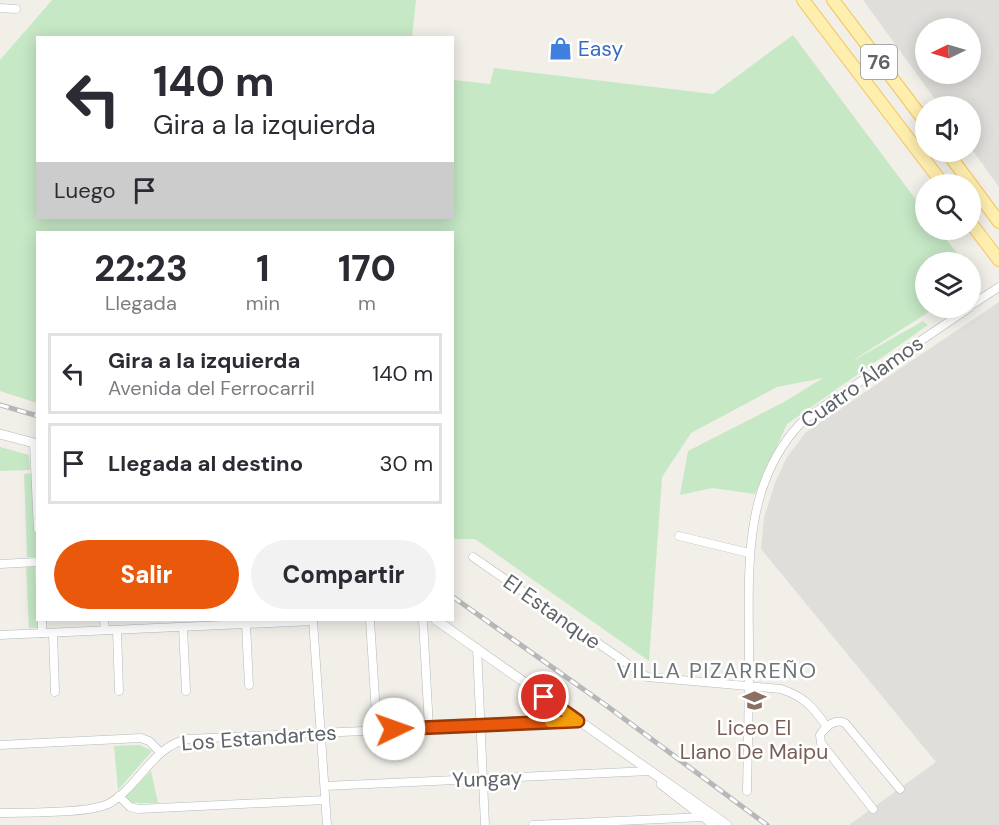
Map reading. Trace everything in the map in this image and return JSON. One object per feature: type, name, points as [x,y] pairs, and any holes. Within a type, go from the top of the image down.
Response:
[{"type":"main road","name":"76","points":[[802,0],[935,174]]},
{"type":"main road","name":"76","points":[[833,0],[915,108]]},
{"type":"main road","points":[[981,199],[999,222]]},
{"type":"main road","points":[[981,236],[999,260]]},
{"type":"street","points":[[0,8],[16,9]]},
{"type":"street","name":"Cuatro Álamos","points":[[981,299],[999,287]]},
{"type":"street","name":"Cuatro Álamos","points":[[747,791],[749,553],[754,516],[766,478],[779,450],[795,429],[829,402],[954,318]]},
{"type":"street","points":[[0,434],[36,444]]},
{"type":"street","points":[[679,536],[749,553]]},
{"type":"street","name":"El Estanque","points":[[473,557],[646,677],[658,680],[781,689],[811,705],[827,727]]},
{"type":"street","points":[[0,564],[36,562]]},
{"type":"street","points":[[42,621],[42,633]]},
{"type":"street","points":[[105,621],[105,630]]},
{"type":"street","points":[[0,635],[296,621]]},
{"type":"street","points":[[313,621],[327,825]]},
{"type":"street","points":[[370,621],[377,730]]},
{"type":"street","points":[[423,621],[429,728]]},
{"type":"street","points":[[437,621],[727,825]]},
{"type":"street","points":[[246,624],[249,685]]},
{"type":"street","points":[[183,627],[186,691]]},
{"type":"street","points":[[117,630],[119,691]]},
{"type":"street","points":[[53,633],[55,692]]},
{"type":"street","points":[[477,648],[485,825]]},
{"type":"street","name":"Los Estandartes","points":[[0,813],[91,809],[108,804],[119,796],[161,753],[171,745],[188,739],[578,721]]},
{"type":"street","points":[[873,809],[821,743],[820,735],[827,727],[837,721],[845,723],[900,789]]},
{"type":"street","points":[[0,745],[141,738],[150,741],[161,753]]},
{"type":"street","points":[[650,771],[664,787],[714,825]]},
{"type":"street","name":"Yungay","points":[[325,786],[650,771]]},
{"type":"street","points":[[119,796],[130,807],[138,809],[325,800]]},
{"type":"street","points":[[533,825],[704,818]]},
{"type":"shaded area","points":[[863,0],[999,0],[999,187],[981,162],[981,96],[933,96],[924,84],[981,84],[981,18],[915,18],[915,72]]},
{"type":"shaded area","points":[[999,302],[999,825],[849,825],[936,762],[761,549],[764,518],[775,483],[787,457],[806,432],[975,318],[981,318],[981,314]]},
{"type":"green space","points":[[52,0],[416,0],[412,36],[36,36],[36,219],[454,219],[454,80],[490,84],[494,68],[713,94],[793,35],[915,199],[915,240],[947,240],[956,252],[915,252],[915,318],[919,318],[849,363],[923,321],[928,325],[787,424],[755,494],[712,488],[680,495],[688,451],[784,402],[823,378],[777,387],[691,433],[662,477],[649,661],[475,539],[454,539],[454,231],[36,231],[36,403],[0,391],[0,60]]},
{"type":"green space","points":[[0,447],[29,455],[30,470],[0,471]]},
{"type":"green space","points":[[34,473],[36,557],[27,557],[24,474]]},
{"type":"green space","points":[[35,566],[38,628],[29,628],[26,567]]},
{"type":"green space","points":[[140,745],[152,751],[118,790],[114,746]]},
{"type":"green space","points":[[151,771],[158,803],[133,803],[125,797]]},
{"type":"railway","points":[[0,405],[36,415]]},
{"type":"railway","points":[[454,598],[607,706],[767,825]]},
{"type":"slow traffic","points":[[550,722],[578,721],[564,711]]},
{"type":"place","name":"Easy","points":[[560,49]]},
{"type":"place","name":"Liceo El Llano De Maipu","points":[[754,700]]},
{"type":"district","name":"VILLA PIZARREÑO","points":[[717,670]]},
{"type":"route","points":[[394,729],[578,721],[544,697]]}]
